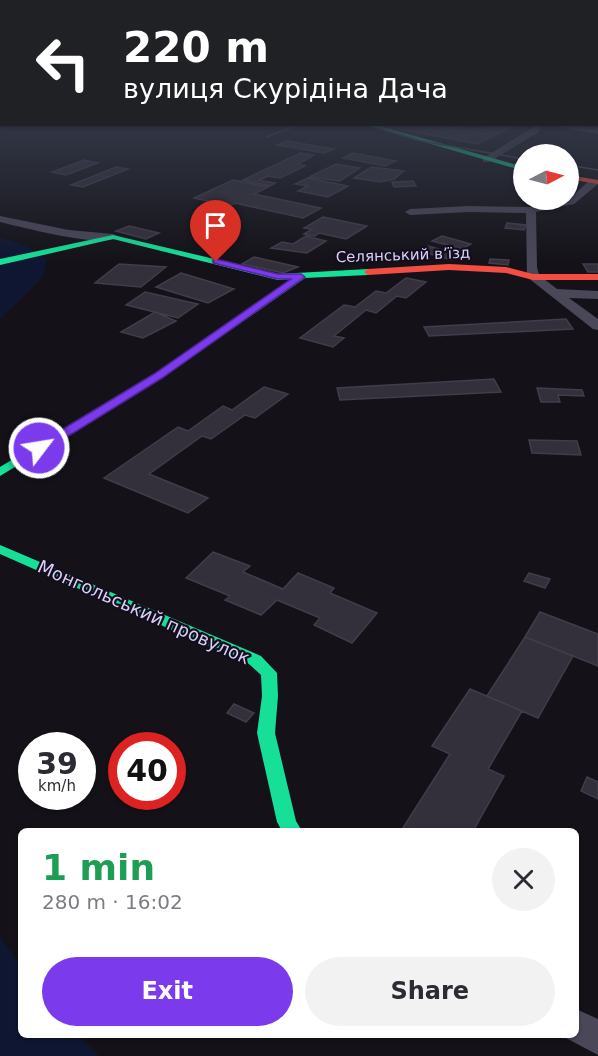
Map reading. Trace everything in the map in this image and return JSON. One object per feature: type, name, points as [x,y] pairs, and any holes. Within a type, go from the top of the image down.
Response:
[{"type":"street","points":[[579,179],[596,182]]},
{"type":"street","points":[[579,195],[596,182]]},
{"type":"street","points":[[410,212],[513,210]]},
{"type":"street","points":[[531,210],[532,272],[598,326]]},
{"type":"street","points":[[0,219],[64,235],[113,237]]},
{"type":"street","points":[[0,262],[113,237]]},
{"type":"street","name":"Селянський вʼїзд","points":[[113,237],[278,277],[450,267],[598,277]]},
{"type":"street","points":[[0,472],[158,376],[301,277]]},
{"type":"street","points":[[555,293],[598,295]]},
{"type":"street","name":"Монгольський провулок","points":[[0,549],[198,638],[255,660],[269,673],[270,696],[266,733],[290,828]]},
{"type":"street","points":[[579,1027],[598,1038]]},
{"type":"water","points":[[0,237],[26,246],[47,260],[43,277],[0,319]]},
{"type":"water","points":[[0,937],[18,962],[18,1038],[82,1038],[99,1056],[0,1056]]},
{"type":"building","points":[[75,163],[97,163],[66,175],[52,172]]},
{"type":"building","points":[[278,163],[299,163],[305,166],[280,178],[268,176],[259,180],[275,183],[270,186],[243,180]]},
{"type":"building","points":[[371,163],[391,163],[385,166]]},
{"type":"building","points":[[336,164],[360,168],[340,181],[309,177]]},
{"type":"building","points":[[116,167],[128,169],[83,187],[71,185]]},
{"type":"building","points":[[371,167],[404,171],[394,179],[381,182],[354,178]]},
{"type":"building","points":[[308,178],[348,186],[328,197],[298,191],[308,186],[295,184]]},
{"type":"building","points":[[233,180],[268,187],[254,194],[321,208],[303,218],[235,203],[229,206],[194,198]]},
{"type":"building","points":[[413,181],[416,186],[394,187],[392,182]]},
{"type":"building","points":[[220,214],[238,218],[225,224],[207,220]]},
{"type":"building","points":[[323,217],[367,226],[346,239],[319,233],[315,236],[304,234],[312,229],[304,228]]},
{"type":"building","points":[[507,223],[526,225],[524,230],[505,228]]},
{"type":"building","points":[[129,226],[159,233],[146,239],[116,231]]},
{"type":"building","points":[[306,236],[326,241],[307,253],[271,248],[282,242],[293,244]]},
{"type":"building","points":[[442,236],[471,244],[462,249],[432,241]]},
{"type":"building","points":[[428,246],[460,255],[452,260],[419,251]]},
{"type":"building","points":[[254,257],[298,267],[283,273],[242,264]]},
{"type":"building","points":[[490,259],[509,260],[508,265],[489,263]]},
{"type":"building","points":[[119,264],[166,267],[141,287],[95,283]]},
{"type":"building","points":[[583,264],[598,264],[598,272],[588,272]]},
{"type":"building","points":[[181,273],[234,289],[208,303],[156,287]]},
{"type":"building","points":[[406,278],[426,282],[406,298],[397,296],[376,313],[366,310],[334,336],[344,338],[333,347],[300,338],[344,305],[355,307],[376,291],[386,293]]},
{"type":"building","points":[[145,292],[198,304],[178,318],[126,305]]},
{"type":"building","points":[[155,312],[176,321],[143,338],[121,332]]},
{"type":"building","points":[[566,319],[573,329],[429,336],[424,327]]},
{"type":"building","points":[[494,379],[501,392],[340,400],[337,388]]},
{"type":"building","points":[[264,387],[288,394],[255,418],[245,415],[211,439],[202,436],[149,474],[208,498],[188,513],[104,478],[178,427],[188,431],[223,406],[232,410]]},
{"type":"building","points":[[537,388],[582,390],[584,396],[558,395],[560,402],[541,402]]},
{"type":"building","points":[[529,440],[577,441],[581,455],[532,453]]},
{"type":"building","points":[[213,552],[250,566],[243,572],[283,589],[298,573],[334,588],[330,593],[377,613],[352,643],[314,625],[320,618],[277,600],[261,615],[225,600],[230,596],[186,578]]},
{"type":"building","points":[[529,573],[550,579],[545,588],[524,581]]},
{"type":"building","points":[[540,612],[598,634],[598,666],[525,637]]},
{"type":"building","points":[[525,637],[573,656],[538,718],[487,696]]},
{"type":"building","points":[[470,689],[522,711],[488,769],[504,776],[475,828],[403,828],[450,754],[432,746]]},
{"type":"building","points":[[234,704],[254,713],[246,722],[227,713]]},
{"type":"building","points":[[587,777],[598,782],[598,799],[581,791]]},
{"type":"tram line","points":[[579,167],[598,170]]},
{"type":"traffic: fast","points":[[504,163],[513,166]]},
{"type":"traffic: fast","points":[[0,262],[113,237],[278,277],[368,272]]},
{"type":"traffic: fast","points":[[0,472],[158,376],[301,277]]},
{"type":"traffic: fast","points":[[0,549],[255,660],[269,673],[270,696],[266,733],[290,828]]},
{"type":"traffic: jam","points":[[579,179],[598,182]]},
{"type":"traffic: jam","points":[[368,272],[449,267],[506,270],[533,277],[598,277]]},
{"type":"route","points":[[39,448],[158,376],[301,277],[278,277],[216,262]]}]
